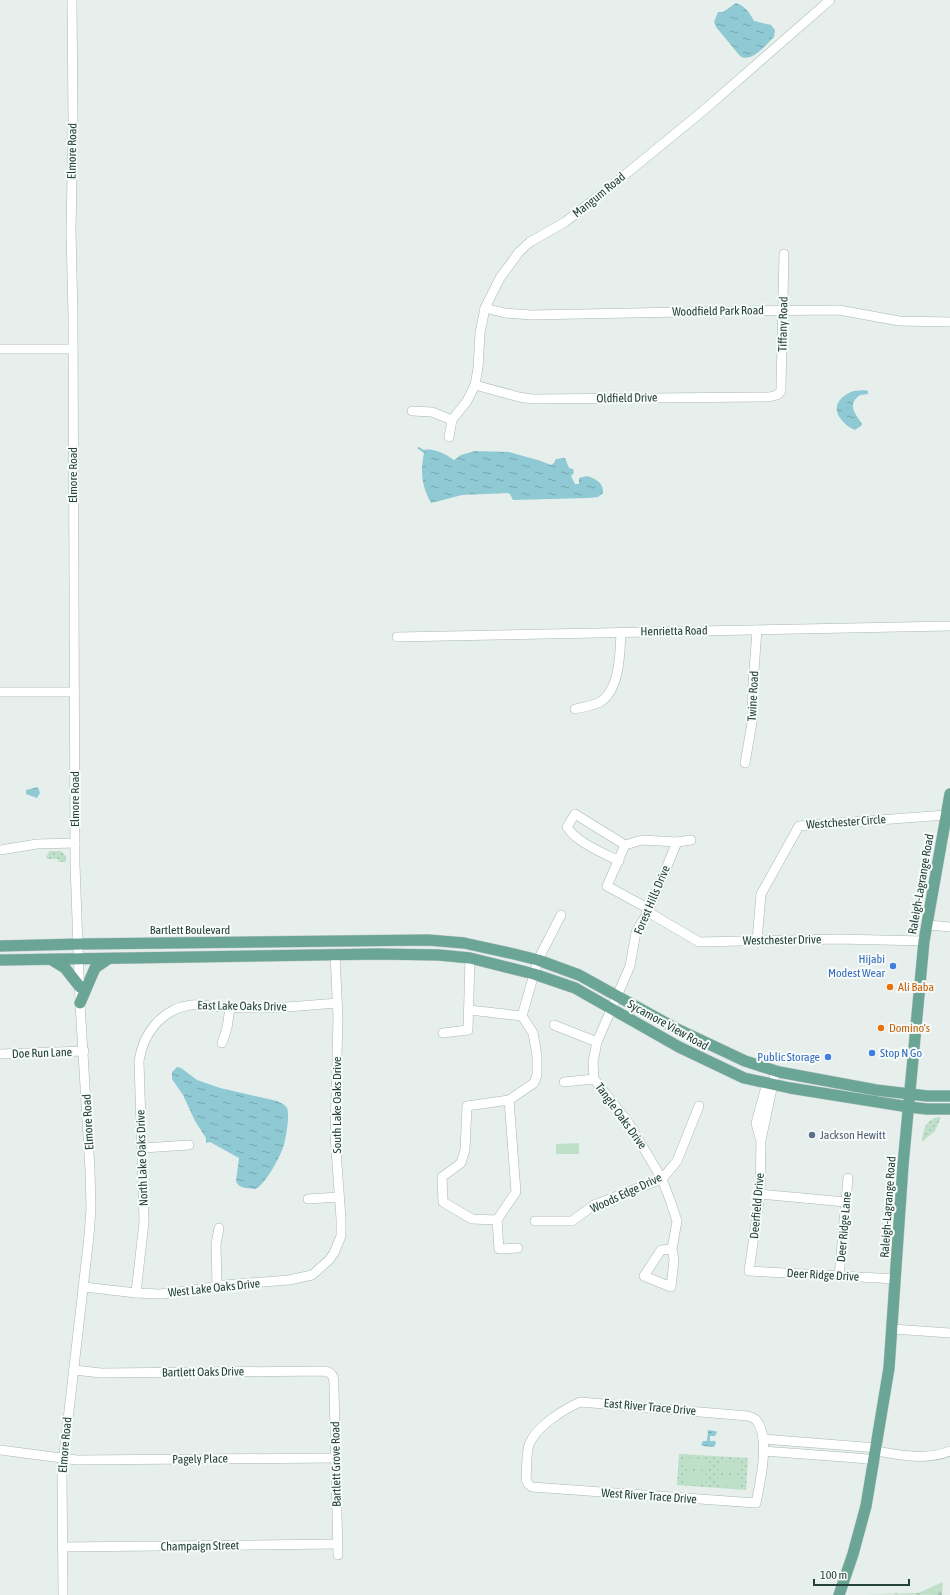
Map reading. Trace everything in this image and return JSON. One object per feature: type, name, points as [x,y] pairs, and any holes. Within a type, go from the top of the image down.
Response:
[{"type":"main road","name":"Raleigh-Lagrange Road","points":[[839,1595],[860,1530],[876,1453],[889,1368],[893,1329],[902,1175],[924,941],[950,794]]},
{"type":"main road","name":"Sycamore View Road","points":[[380,941],[428,940],[464,943],[536,967],[575,988],[614,1002],[677,1029],[745,1061],[773,1070],[854,1086],[926,1096],[950,1096]]},
{"type":"main road","points":[[428,940],[428,955]]},
{"type":"main road","name":"Bartlett Boulevard","points":[[0,946],[380,941]]},
{"type":"main road","points":[[228,943],[228,957]]},
{"type":"main road","name":"Sycamore View Road","points":[[335,955],[428,955],[470,958],[536,967]]},
{"type":"main road","points":[[0,960],[335,955]]},
{"type":"main road","points":[[80,1003],[94,968],[108,958]]},
{"type":"main road","points":[[52,959],[65,968],[80,987]]},
{"type":"main road","name":"Sycamore View Road","points":[[614,1002],[679,1047],[744,1078],[806,1091],[909,1107],[950,1109]]},
{"type":"main road","points":[[806,1091],[808,1077]]},
{"type":"main road","points":[[852,1098],[854,1086]]},
{"type":"street","name":"Elmore Road","points":[[62,1595],[64,1458],[84,1287],[91,1208],[84,1051],[80,1003],[80,959],[77,930],[75,843],[73,349],[71,232],[73,120],[72,0]]},
{"type":"street","name":"Mangum Road","points":[[449,438],[452,420],[467,401],[475,385],[478,368],[480,333],[485,308],[500,278],[519,252],[530,242],[564,222],[604,192],[704,110],[830,0]]},
{"type":"street","name":"Tiffany Road","points":[[780,394],[782,386],[784,254]]},
{"type":"street","name":"Woodfield Park Road","points":[[485,308],[505,313],[530,315],[844,310],[898,320],[950,322]]},
{"type":"street","points":[[0,349],[73,349]]},
{"type":"street","name":"Oldfield Drive","points":[[475,385],[531,399],[769,397],[780,394]]},
{"type":"street","points":[[412,411],[432,412],[452,420]]},
{"type":"street","name":"Henrietta Road","points":[[397,636],[950,626]]},
{"type":"street","name":"Twine Road","points":[[745,763],[753,717],[752,697],[757,630]]},
{"type":"street","points":[[575,709],[598,703],[609,694],[614,684],[620,659],[621,632]]},
{"type":"street","points":[[0,692],[74,692]]},
{"type":"street","points":[[626,845],[619,861],[577,838],[570,832],[568,827],[575,814],[626,845],[642,840],[677,842],[691,840]]},
{"type":"street","name":"Westchester Circle","points":[[757,941],[761,894],[799,826],[946,815]]},
{"type":"street","name":"Forest Hills Drive","points":[[614,1002],[630,966],[636,932],[648,911],[677,842]]},
{"type":"street","points":[[0,850],[37,844],[75,843]]},
{"type":"street","name":"Westchester Drive","points":[[619,861],[607,886],[699,942],[838,939],[924,941]]},
{"type":"street","points":[[496,1220],[472,1218],[443,1202],[442,1177],[461,1163],[465,1150],[467,1106],[510,1100],[534,1083],[537,1076],[537,1056],[533,1033],[522,1016],[536,967],[561,915]]},
{"type":"street","points":[[928,925],[950,927]]},
{"type":"street","name":"South Lake Oaks Drive","points":[[334,1253],[341,1236],[335,1121],[337,1003],[335,955]]},
{"type":"street","points":[[443,1033],[468,1030],[470,958]]},
{"type":"street","name":"Tangle Oaks Drive","points":[[614,1002],[597,1042],[593,1062],[594,1079],[628,1122],[662,1179],[677,1221],[672,1249]]},
{"type":"street","name":"East Lake Oaks Drive","points":[[153,1026],[164,1015],[182,1007],[191,1005],[230,1008],[293,1007],[337,1003]]},
{"type":"street","points":[[222,1043],[227,1028],[230,1008]]},
{"type":"street","points":[[468,1010],[522,1016]]},
{"type":"street","name":"North Lake Oaks Drive","points":[[136,1293],[144,1222],[143,1148],[139,1061],[142,1045],[153,1026]]},
{"type":"street","points":[[554,1026],[597,1042]]},
{"type":"street","name":"Doe Run Lane","points":[[0,1054],[84,1051]]},
{"type":"street","name":"Deerfield Drive","points":[[749,1271],[760,1194],[761,1140],[756,1123],[773,1070]]},
{"type":"street","points":[[564,1082],[594,1079]]},
{"type":"street","points":[[510,1100],[516,1192],[496,1220],[499,1249],[518,1248]]},
{"type":"street","name":"Woods Edge Drive","points":[[536,1221],[572,1221],[594,1205],[662,1179],[678,1161],[699,1106]]},
{"type":"street","points":[[143,1148],[189,1145]]},
{"type":"street","name":"Deer Ridge Lane","points":[[839,1276],[848,1178]]},
{"type":"street","points":[[760,1194],[846,1202]]},
{"type":"street","points":[[308,1199],[339,1197]]},
{"type":"street","points":[[216,1286],[216,1244],[219,1228]]},
{"type":"street","name":"West Lake Oaks Drive","points":[[84,1287],[136,1293],[171,1293],[216,1286],[301,1278],[312,1275],[321,1268],[334,1253]]},
{"type":"street","name":"Deer Ridge Drive","points":[[749,1271],[896,1280]]},
{"type":"street","points":[[893,1329],[950,1333]]},
{"type":"street","name":"Bartlett Oaks Drive","points":[[74,1370],[101,1373],[325,1371],[331,1374]]},
{"type":"street","name":"Bartlett Grove Road","points":[[331,1374],[334,1377],[338,1555]]},
{"type":"street","name":"East River Trace Drive","points":[[529,1445],[540,1430],[561,1411],[580,1402],[748,1416],[756,1419],[760,1427],[763,1439],[763,1451]]},
{"type":"street","points":[[763,1439],[818,1444],[876,1453],[920,1457],[950,1452]]},
{"type":"street","points":[[817,1454],[818,1444]]},
{"type":"street","name":"West River Trace Drive","points":[[529,1445],[526,1479],[528,1484],[532,1487],[756,1503],[763,1451]]},
{"type":"street","name":"Pagely Place","points":[[0,1450],[78,1460],[336,1458]]},
{"type":"street","points":[[763,1451],[817,1454],[876,1453]]},
{"type":"street","name":"Champaign Street","points":[[62,1547],[337,1544]]},
{"type":"green space","points":[[49,851],[61,851],[66,856],[66,862],[59,862],[58,859],[47,859],[46,858]]},
{"type":"green space","points":[[941,1117],[935,1131],[922,1142],[926,1125],[932,1120]]},
{"type":"green space","points":[[579,1143],[579,1154],[556,1154],[556,1144]]},
{"type":"green space","points":[[679,1454],[748,1458],[746,1490],[677,1485]]},
{"type":"green space","points":[[684,1458],[707,1459],[707,1470],[684,1468]]},
{"type":"green space","points":[[719,1461],[742,1462],[741,1473],[718,1471]]},
{"type":"green space","points":[[683,1472],[706,1473],[706,1484],[683,1482]]},
{"type":"green space","points":[[718,1475],[741,1476],[740,1487],[717,1485]]},
{"type":"green space","points":[[943,1582],[942,1595],[867,1594],[918,1593]]},
{"type":"water","points":[[736,3],[747,10],[754,21],[771,25],[775,30],[774,37],[758,52],[745,58],[740,56],[716,27],[714,22],[718,12],[723,12]]},
{"type":"water","points":[[854,391],[868,391],[868,394],[860,395],[854,402],[853,406],[855,413],[862,424],[855,430],[840,418],[837,406],[838,402],[847,394]]},
{"type":"water","points":[[419,447],[424,450],[440,452],[454,460],[461,455],[475,451],[509,452],[551,465],[556,459],[565,458],[569,468],[573,469],[574,473],[571,476],[575,484],[579,484],[579,478],[587,476],[601,484],[603,493],[598,497],[588,498],[513,500],[510,494],[507,493],[462,495],[431,503],[424,485],[422,473],[424,453],[417,448]]},
{"type":"water","points":[[38,787],[40,793],[37,798],[26,794],[26,790]]},
{"type":"water","points":[[177,1067],[181,1068],[197,1080],[220,1088],[277,1101],[287,1108],[288,1121],[284,1145],[272,1170],[259,1187],[254,1189],[241,1187],[236,1181],[239,1158],[210,1142],[206,1143],[206,1138],[195,1121],[183,1095],[172,1079],[172,1072]]},
{"type":"water","points":[[708,1430],[717,1432],[715,1436],[710,1436],[710,1441],[715,1441],[716,1443],[714,1447],[701,1445],[703,1441],[707,1441]]},
{"type":"place","name":"Hijabi Modest Wear","points":[[893,966]]},
{"type":"place","name":"Ali Baba","points":[[890,987]]},
{"type":"place","name":"Domino's","points":[[881,1028]]},
{"type":"place","name":"Stop N Go","points":[[872,1053]]},
{"type":"place","name":"Public Storage","points":[[828,1057]]},
{"type":"place","name":"Jackson Hewitt","points":[[812,1135]]}]
